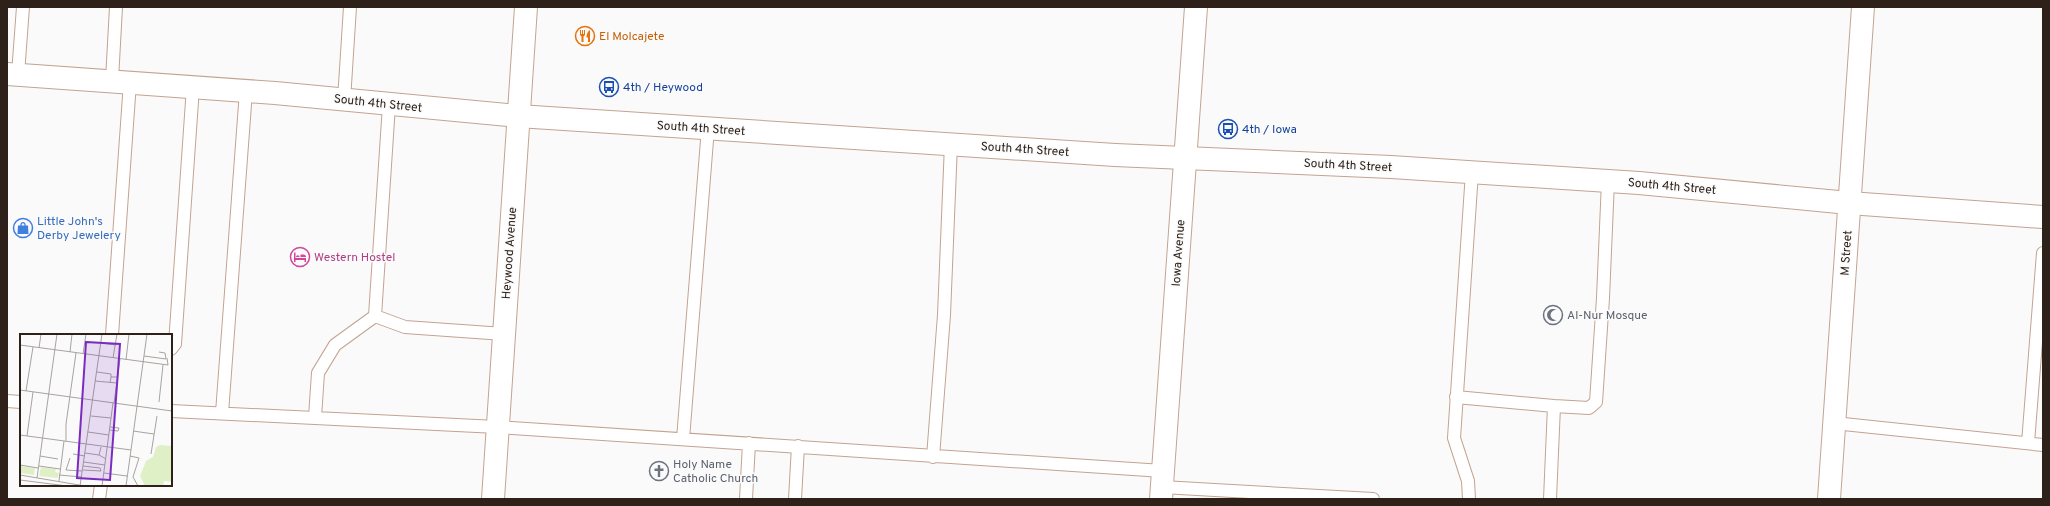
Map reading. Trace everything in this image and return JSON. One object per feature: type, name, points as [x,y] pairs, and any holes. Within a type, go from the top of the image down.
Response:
[{"type":"main road","name":"Heywood Avenue","points":[[492,499],[526,7]]},
{"type":"main road","name":"Iowa Avenue","points":[[1162,486],[1196,7]]},
{"type":"main road","name":"M Street","points":[[1829,499],[1863,7]]},
{"type":"main road","name":"South 4th Street","points":[[12,74],[246,91],[518,116],[1114,155],[1185,157],[1472,172],[1608,181],[1849,203],[2043,217]]},
{"type":"lane","points":[[112,334],[121,81],[116,7]]},
{"type":"lane","points":[[344,100],[350,7]]},
{"type":"lane","points":[[12,74],[23,8]]},
{"type":"lane","points":[[172,348],[175,344],[193,87]]},
{"type":"lane","points":[[222,413],[246,91]]},
{"type":"lane","points":[[375,316],[389,105]]},
{"type":"lane","points":[[683,439],[708,128]]},
{"type":"lane","points":[[933,457],[944,315],[950,144]]},
{"type":"lane","points":[[1469,499],[1468,481],[1454,438],[1472,172]]},
{"type":"lane","points":[[1456,397],[1589,408],[1596,402],[1603,298],[1608,181]]},
{"type":"lane","points":[[2028,443],[2043,253]]},
{"type":"lane","points":[[315,417],[318,373],[335,345],[375,316]]},
{"type":"lane","points":[[375,316],[405,327],[504,334]]},
{"type":"lane","points":[[7,401],[20,402]]},
{"type":"lane","points":[[1550,499],[1554,406]]},
{"type":"lane","points":[[172,411],[498,427],[798,446],[933,457],[1162,486],[1372,499]]},
{"type":"lane","points":[[1834,423],[2043,445]]},
{"type":"lane","points":[[746,499],[749,443]]},
{"type":"lane","points":[[795,499],[798,446]]},
{"type":"lane","points":[[100,486],[100,499]]},
{"type":"place","name":"El Molcajete","points":[[585,36]]},
{"type":"place","name":"4th / Heywood","points":[[609,87]]},
{"type":"place","name":"4th / Iowa","points":[[1228,129]]},
{"type":"place","name":"Little John's Derby Jewelery","points":[[23,228]]},
{"type":"place","name":"Western Hostel","points":[[300,257]]},
{"type":"place","name":"Al-Nur Mosque","points":[[1553,315]]},
{"type":"place","name":"Holy Name Catholic Church","points":[[659,471]]}]
